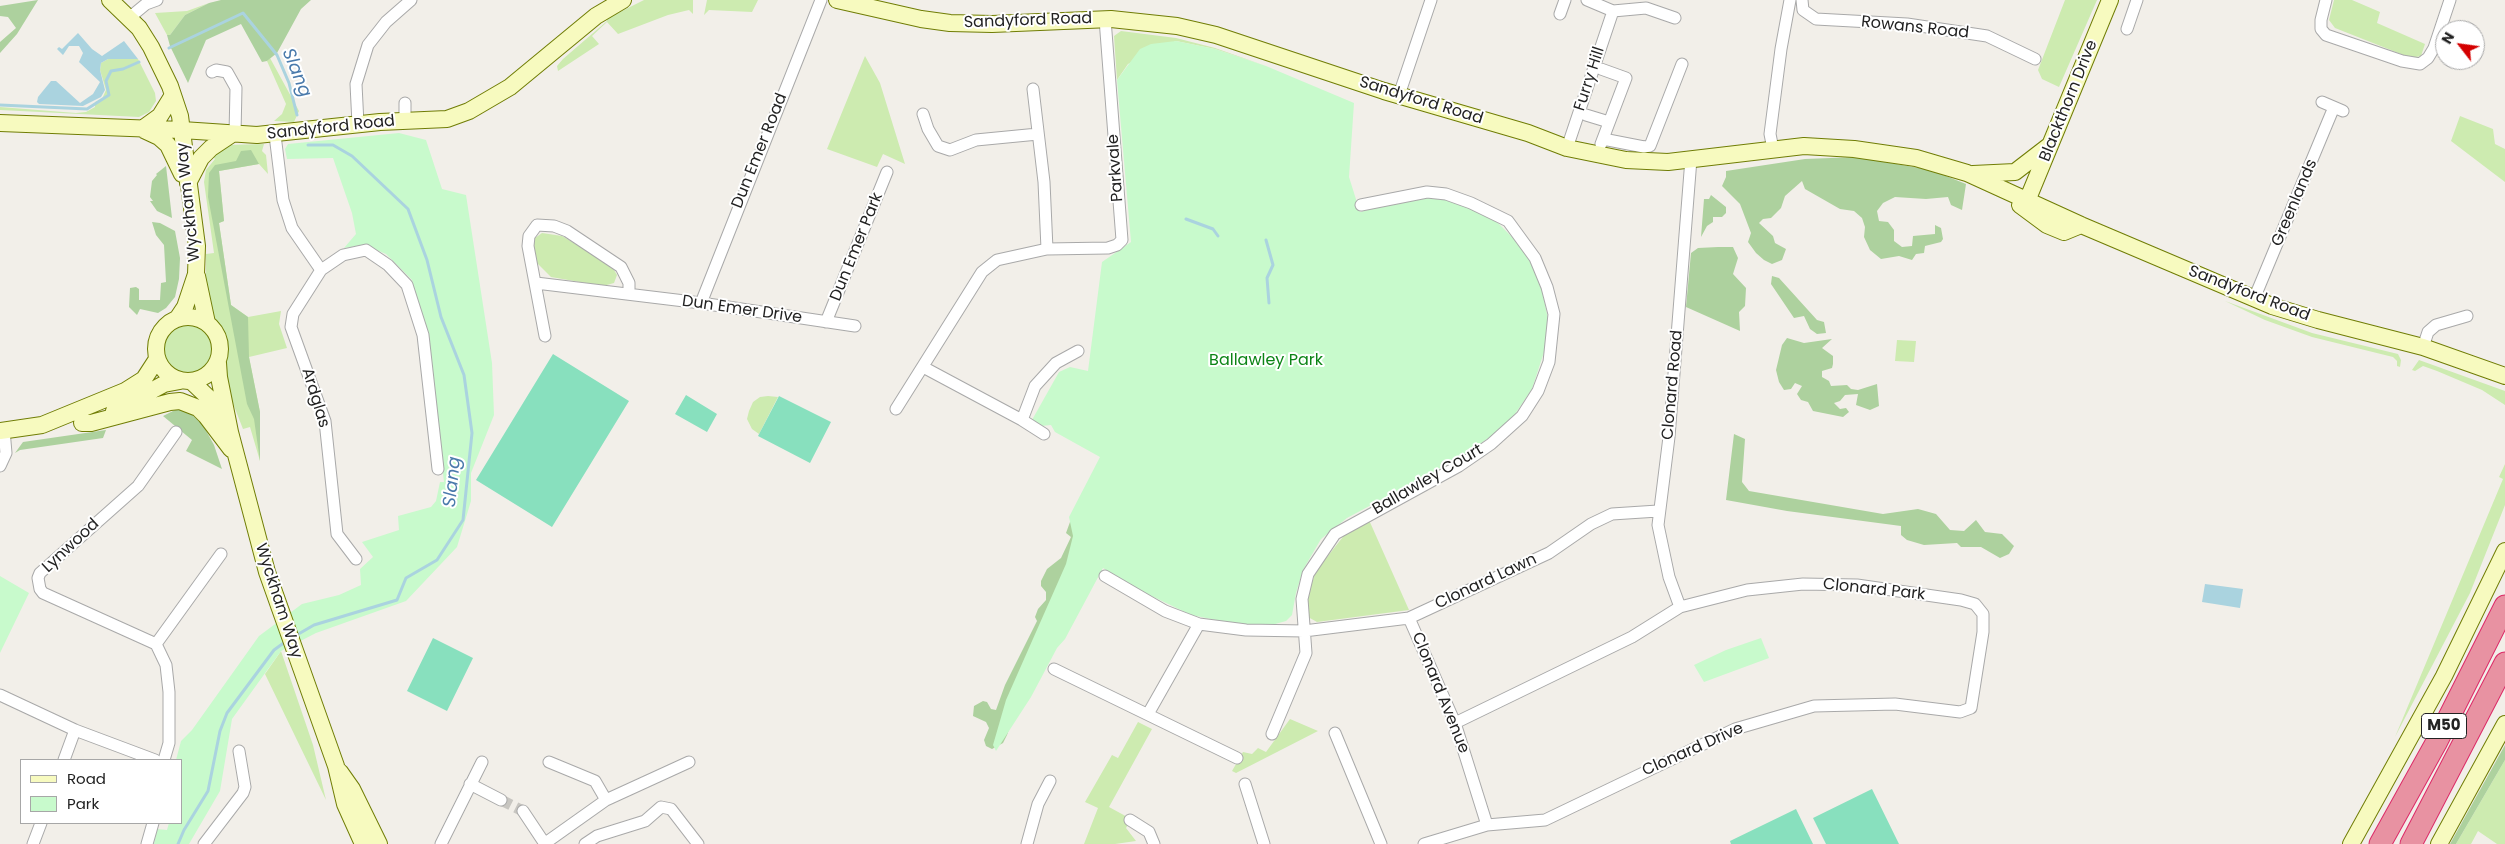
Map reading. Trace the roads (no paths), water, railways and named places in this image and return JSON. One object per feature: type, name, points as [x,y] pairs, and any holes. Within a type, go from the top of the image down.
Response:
[{"type":"highway","name":"M50","points":[[2380,844],[2436,743],[2505,606]]},
{"type":"highway","name":"M50","points":[[2411,844],[2505,663]]},
{"type":"main road","name":"Wyckham Way","points":[[110,0],[129,18],[154,52],[173,95],[182,130],[197,246],[196,274],[207,322]]},
{"type":"main road","name":"Sandyford Road","points":[[0,124],[275,135],[358,124],[448,119],[469,112],[491,100],[531,72],[596,16],[623,0]]},
{"type":"main road","name":"Sandyford Road","points":[[837,0],[950,23],[992,24],[1105,19],[1152,22],[1216,35],[1399,95],[1528,133],[1567,148],[1626,160],[1668,162],[1804,146],[1854,149],[1916,158],[1969,174],[2081,225],[2254,299],[2318,320],[2422,346],[2505,376]]},
{"type":"main road","name":"Blackthorn Drive","points":[[2027,201],[2110,0]]},
{"type":"main road","points":[[173,95],[160,116],[142,129],[159,137],[168,145],[188,183]]},
{"type":"main road","points":[[188,183],[201,158],[211,148],[234,134]]},
{"type":"main road","points":[[1969,174],[2015,172],[2052,143]]},
{"type":"main road","name":"Sandyford Road","points":[[2003,190],[2023,209],[2047,225],[2064,232],[2081,225]]},
{"type":"main road","name":"Wyckham Way","points":[[177,319],[185,307],[196,274]]},
{"type":"main road","points":[[82,423],[116,410],[164,384],[186,381],[205,378],[218,363],[220,344],[217,334],[207,322],[191,317],[177,319],[166,326],[159,335],[156,349],[157,359],[167,374],[186,381]]},
{"type":"main road","points":[[2,431],[42,425],[125,392],[144,379],[157,359]]},
{"type":"main road","name":"Wyckham Way","points":[[218,363],[230,432],[258,543],[297,661],[336,766],[345,804],[363,844]]},
{"type":"main road","name":"Wyckham Way","points":[[186,381],[210,399],[230,432]]},
{"type":"main road","points":[[42,425],[56,427],[91,423],[170,402],[180,402],[198,408],[238,459]]},
{"type":"main road","points":[[2351,844],[2439,684],[2505,551]]},
{"type":"main road","points":[[2439,844],[2505,724]]},
{"type":"main road","name":"Wyckham Way","points":[[336,766],[352,789],[379,844]]},
{"type":"street","points":[[129,18],[146,4],[158,0]]},
{"type":"street","points":[[358,124],[356,84],[368,45],[386,22],[410,0]]},
{"type":"street","name":"Dun Emer Road","points":[[701,303],[821,0]]},
{"type":"street","points":[[1399,95],[1431,0]]},
{"type":"street","points":[[1560,14],[1565,0]]},
{"type":"street","points":[[1587,0],[1613,11],[1646,8],[1674,18]]},
{"type":"street","points":[[1773,149],[1770,134],[1781,49],[1790,0]]},
{"type":"street","name":"Rowans Road","points":[[1802,0],[1803,10],[1816,19],[1907,24],[1987,36],[2035,59]]},
{"type":"street","points":[[2127,29],[2137,0]]},
{"type":"street","points":[[2326,0],[2321,20],[2321,29],[2326,35],[2412,64],[2420,64],[2428,58],[2450,0]]},
{"type":"street","name":"Furry Hill","points":[[1567,148],[1613,11]]},
{"type":"street","name":"Parkvale","points":[[896,409],[982,272],[997,260],[1047,249],[1108,248],[1117,245],[1122,240],[1105,19]]},
{"type":"street","points":[[1603,139],[1644,147],[1650,146],[1682,64]]},
{"type":"street","points":[[1598,155],[1626,78],[1601,69]]},
{"type":"street","points":[[212,72],[216,70],[227,72],[236,88],[234,134]]},
{"type":"street","points":[[1033,89],[1044,182],[1047,249]]},
{"type":"street","name":"Greenlands","points":[[2254,299],[2339,109],[2322,102]]},
{"type":"street","points":[[405,103],[405,121]]},
{"type":"street","points":[[923,114],[928,129],[938,146],[950,150],[976,140],[1038,134]]},
{"type":"street","points":[[1586,115],[1609,122]]},
{"type":"street","points":[[275,135],[283,200],[292,228],[321,270]]},
{"type":"street","name":"Clonard Road","points":[[1680,608],[1662,545],[1658,525],[1658,511],[1669,437],[1691,159]]},
{"type":"street","name":"Dun Emer Park","points":[[826,322],[887,172]]},
{"type":"street","name":"Ballawley Court","points":[[1272,734],[1306,653],[1302,599],[1308,574],[1336,534],[1458,466],[1491,444],[1522,416],[1538,391],[1549,362],[1554,314],[1547,287],[1535,258],[1508,221],[1471,202],[1446,194],[1426,192],[1361,205]]},
{"type":"street","points":[[545,336],[528,246],[529,236],[537,225],[545,224],[567,231],[621,267],[628,283],[629,294]]},
{"type":"street","name":"Ardglas","points":[[356,559],[337,534],[325,421],[291,327],[293,314],[321,270],[343,255],[366,250],[388,265],[407,284],[423,334],[438,469]]},
{"type":"street","name":"Dun Emer Drive","points":[[536,283],[701,303],[855,326]]},
{"type":"street","points":[[2422,346],[2428,332],[2436,326],[2467,316]]},
{"type":"street","points":[[1022,420],[1024,410],[1035,386],[1056,363],[1078,351]]},
{"type":"street","points":[[923,367],[1022,420],[1044,434]]},
{"type":"street","points":[[0,466],[6,453],[2,431]]},
{"type":"street","name":"Lynwood","points":[[156,644],[43,593],[40,589],[38,578],[40,573],[138,486],[176,432]]},
{"type":"street","name":"Clonard Lawn","points":[[1105,576],[1165,611],[1199,624],[1246,630],[1304,631],[1409,618],[1549,553],[1591,524],[1612,514],[1658,511]]},
{"type":"street","points":[[164,759],[169,743],[169,692],[166,664],[156,644],[221,554]]},
{"type":"street","name":"Clonard Park","points":[[1455,723],[1632,638],[1680,608],[1746,590],[1803,584],[1857,585],[1975,604],[1983,614],[1983,632],[1970,708]]},
{"type":"street","name":"Clonard Avenue","points":[[1409,618],[1455,723],[1487,825]]},
{"type":"street","points":[[1148,714],[1199,624]]},
{"type":"street","points":[[1054,669],[1237,758]]},
{"type":"street","points":[[0,695],[75,730],[152,759]]},
{"type":"street","name":"Clonard Drive","points":[[1424,844],[1487,825],[1545,820],[1734,729],[1814,706],[1895,704],[1960,712],[1970,708]]},
{"type":"street","points":[[64,759],[75,730]]},
{"type":"street","points":[[1335,733],[1381,844]]},
{"type":"street","points":[[204,844],[243,794],[245,787],[239,751]]},
{"type":"street","points":[[441,844],[482,762]]},
{"type":"street","points":[[549,762],[595,781],[606,800]]},
{"type":"street","points":[[523,811],[545,844],[606,800],[690,762]]},
{"type":"street","points":[[1027,844],[1038,804],[1050,781]]},
{"type":"street","points":[[470,784],[501,800]]},
{"type":"street","points":[[1245,784],[1264,844]]},
{"type":"street","points":[[585,844],[597,836],[645,821],[661,807],[671,809],[698,844]]},
{"type":"street","points":[[1130,820],[1149,832],[1154,844]]},
{"type":"street","points":[[33,844],[41,824]]},
{"type":"street","points":[[147,844],[153,824]]},
{"type":"water","points":[[78,33],[92,49],[102,56],[124,41],[138,59],[108,59],[101,63],[100,70],[105,90],[101,97],[83,106],[39,104],[37,102],[38,97],[51,81],[56,81],[80,103],[93,94],[100,82],[79,62],[83,53],[79,46],[69,46],[63,55],[57,49],[59,47],[62,49]]},
{"type":"water","points":[[2205,584],[2243,589],[2240,608],[2202,602]]},
{"type":"waterway","name":"Slang","points":[[169,48],[243,13],[277,55],[289,83],[297,115]]},
{"type":"waterway","name":"Slang","points":[[0,105],[87,109],[109,95],[106,81],[111,71],[123,69],[139,62]]},
{"type":"waterway","name":"Slang","points":[[295,636],[314,625],[397,600],[406,578],[437,560],[463,520],[472,433],[464,375],[441,317],[427,260],[408,209],[352,156],[333,145],[308,145]]},
{"type":"waterway","points":[[1186,219],[1213,229],[1218,236]]},
{"type":"waterway","points":[[1266,240],[1273,265],[1267,278],[1269,303]]},
{"type":"waterway","name":"Slang","points":[[178,844],[184,830],[208,791],[220,731],[227,713],[274,650],[285,642]]},
{"type":"tunnel","points":[[501,800],[523,811]]},
{"type":"park label","name":"Ballawley Park","points":[[1266,361]]}]
